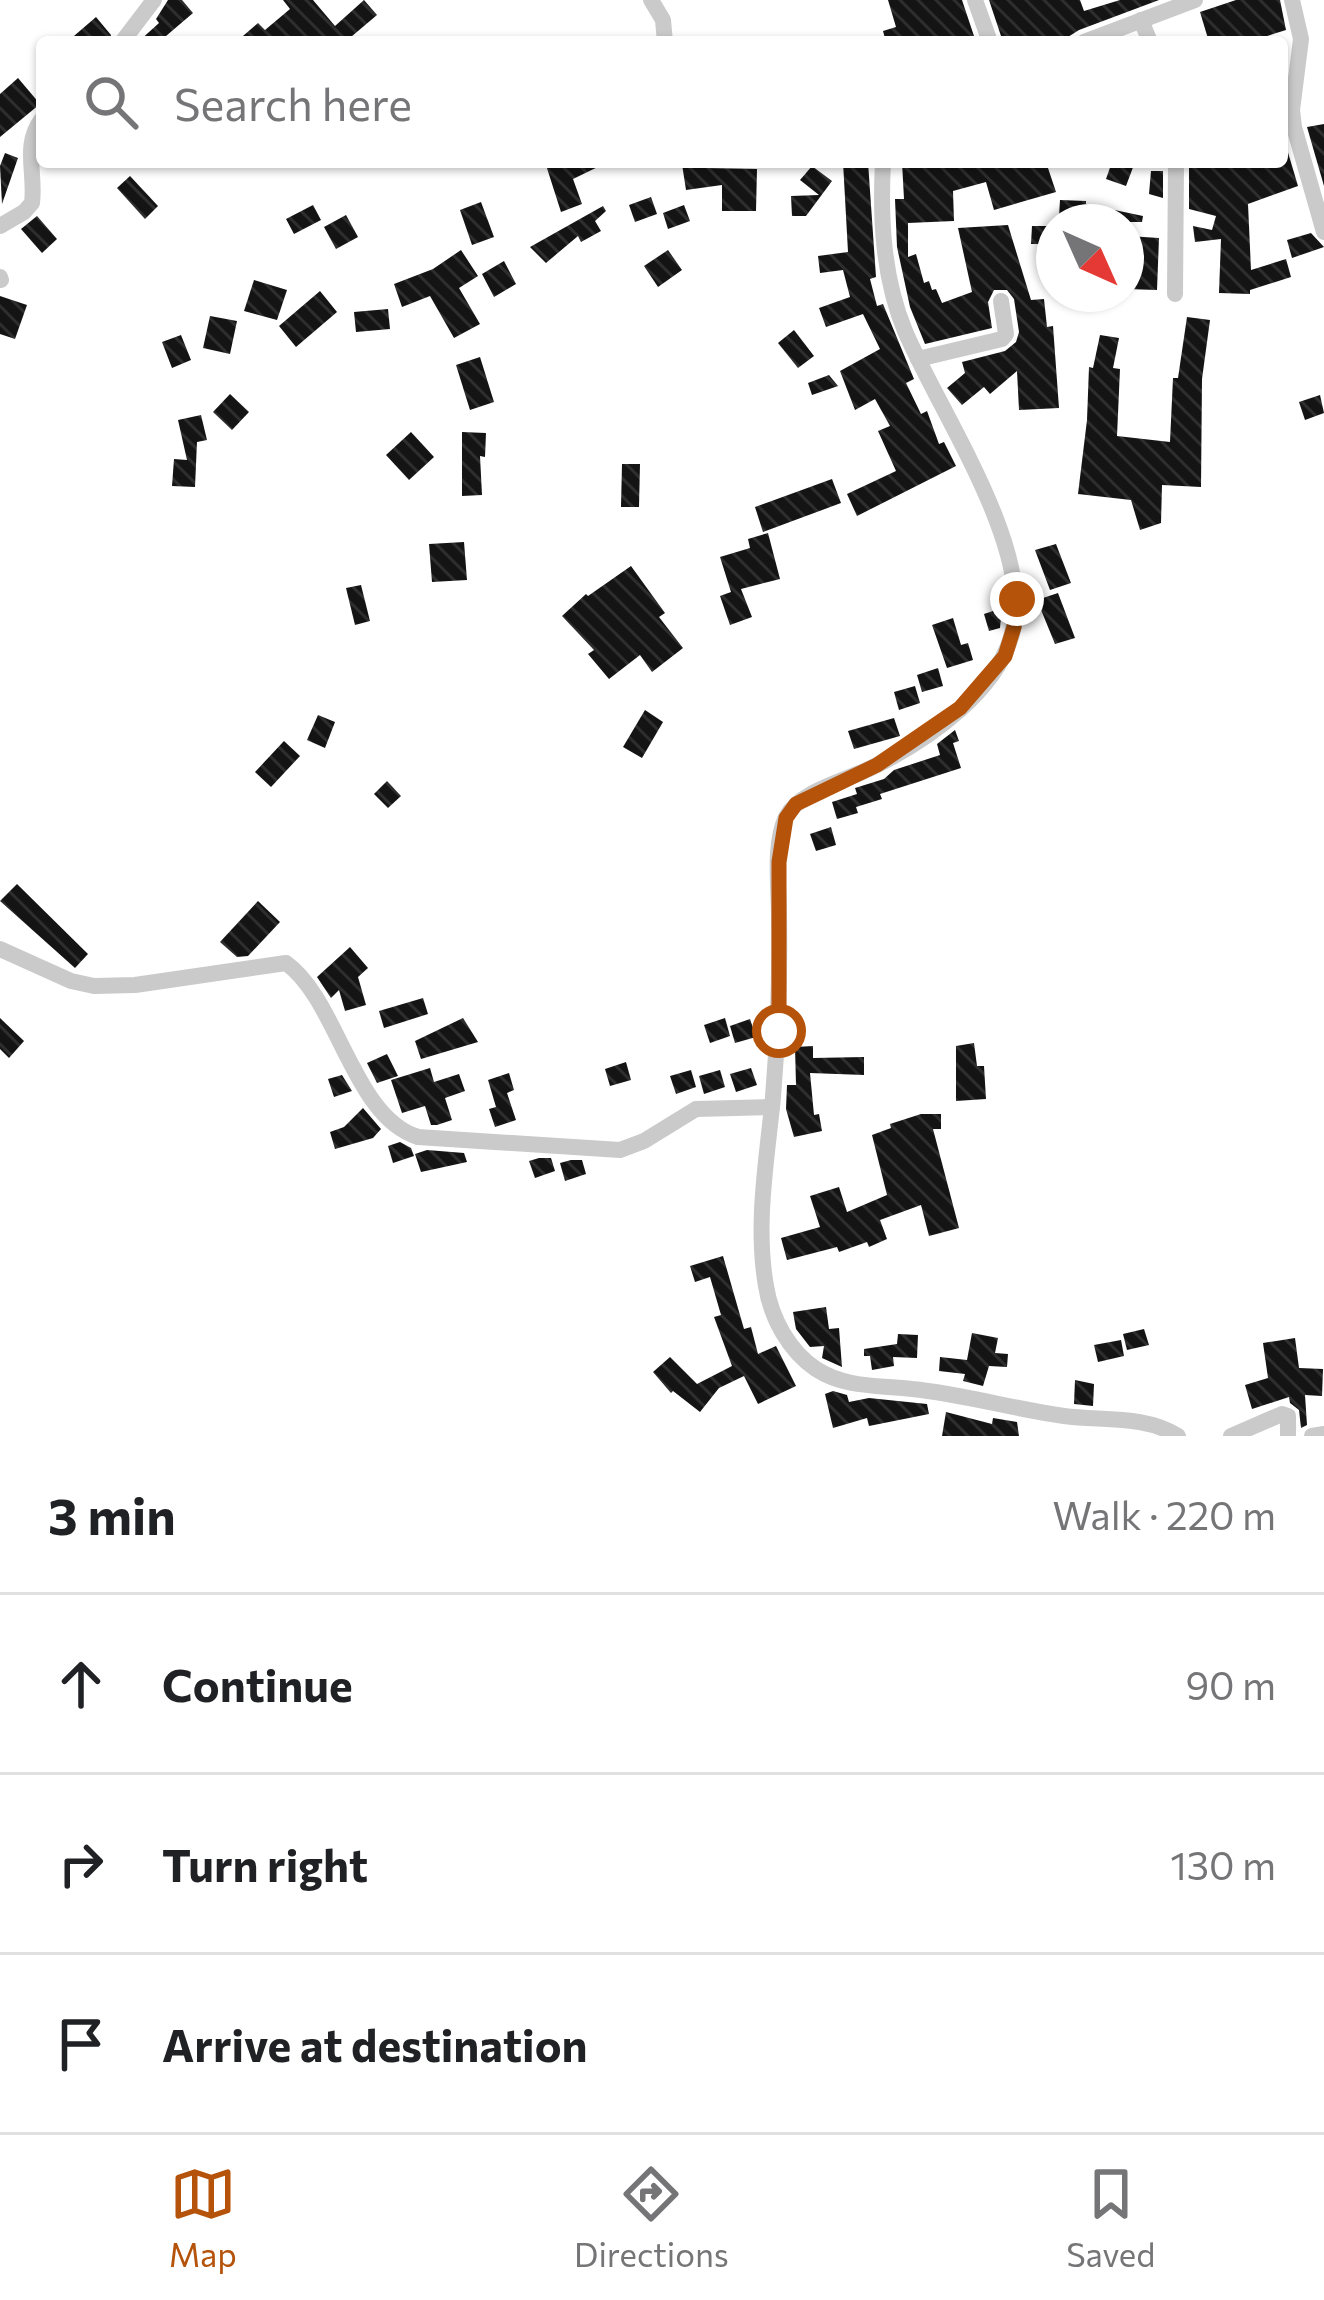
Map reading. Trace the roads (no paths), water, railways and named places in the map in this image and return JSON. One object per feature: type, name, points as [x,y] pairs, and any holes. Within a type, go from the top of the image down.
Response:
[{"type":"street","points":[[127,36],[154,0]]},
{"type":"street","points":[[651,0],[664,20],[665,36]]},
{"type":"street","points":[[975,0],[988,36]]},
{"type":"street","points":[[1100,36],[1195,0]]},
{"type":"street","points":[[1292,0],[1301,39],[1294,127],[1324,232]]},
{"type":"street","points":[[1141,20],[1148,36]]},
{"type":"street","points":[[0,226],[32,203],[29,151],[36,127]]},
{"type":"street","points":[[884,168],[884,251],[903,327],[998,528],[1017,599],[1005,656],[960,708],[877,765],[796,804],[786,818],[779,862],[779,1031],[762,1221],[767,1294],[777,1325],[799,1354],[817,1370],[853,1384],[916,1389],[1064,1416],[1138,1422],[1178,1436]]},
{"type":"street","points":[[1175,294],[1176,168]]},
{"type":"street","points":[[918,358],[1004,338],[1001,302]]},
{"type":"street","points":[[0,949],[71,981],[94,986],[135,985],[286,963],[304,980],[380,1106],[396,1126],[418,1136],[620,1150],[696,1109],[772,1107]]},
{"type":"street","points":[[1231,1436],[1282,1414],[1288,1416],[1288,1436]]},
{"type":"street","points":[[1312,1436],[1324,1434]]}]
